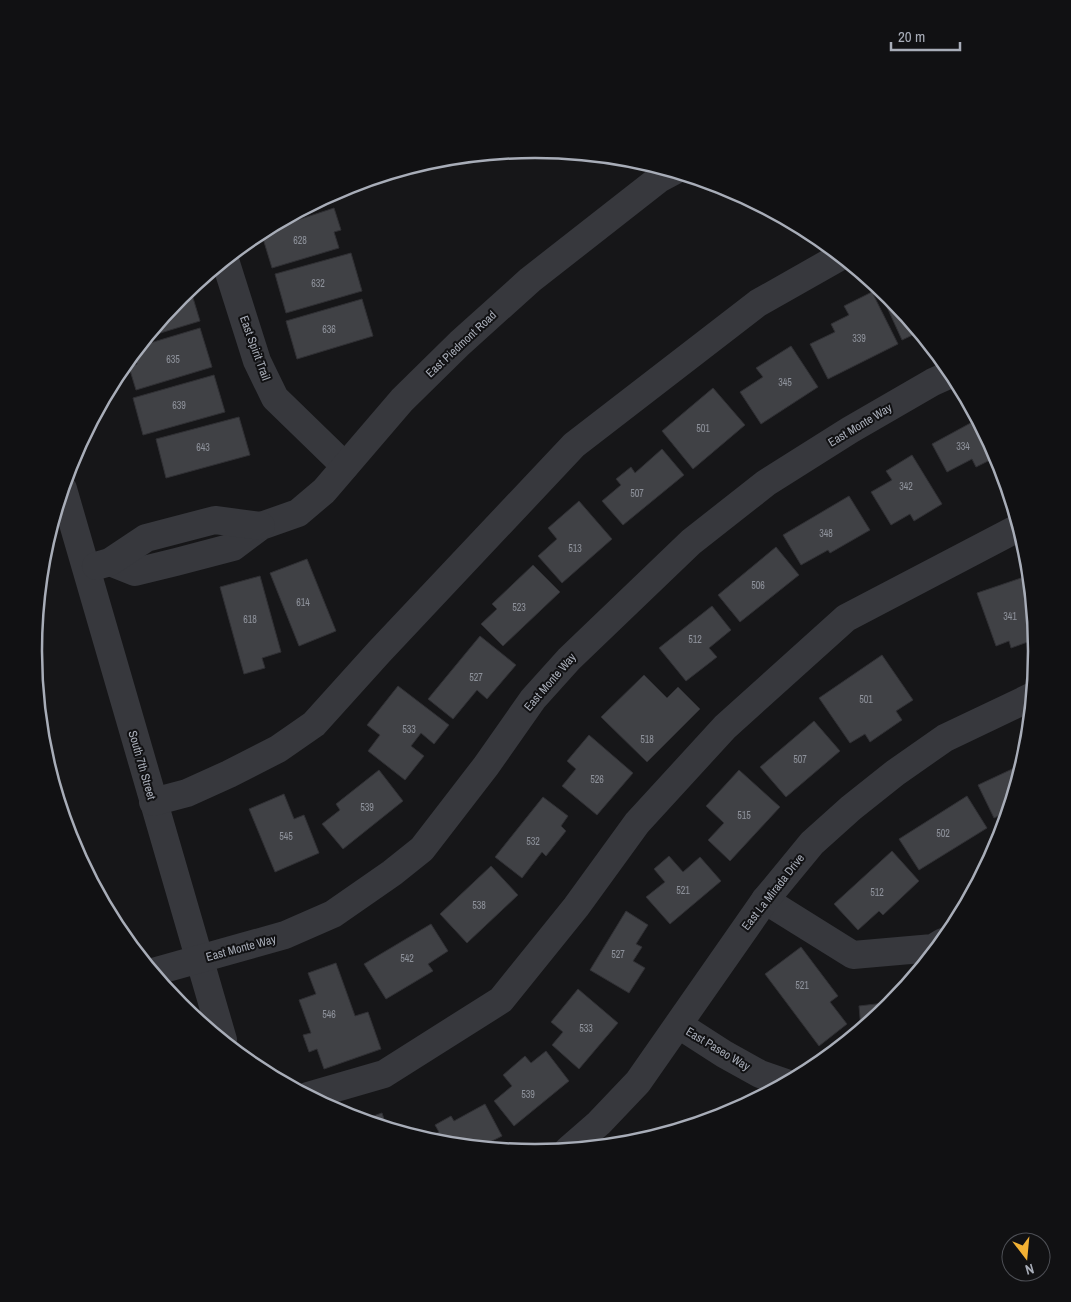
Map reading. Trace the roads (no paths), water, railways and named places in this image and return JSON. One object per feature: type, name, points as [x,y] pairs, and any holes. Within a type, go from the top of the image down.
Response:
[{"type":"street","name":"East Piedmont Road","points":[[98,566],[135,572],[233,547],[261,526],[298,513],[324,491],[402,400],[460,343],[530,280],[665,176]]},
{"type":"street","points":[[153,802],[187,793],[229,774],[278,749],[314,724],[386,644],[574,444],[758,303],[835,259]]},
{"type":"street","name":"East Spirit Trail","points":[[226,267],[257,361],[275,398],[345,466]]},
{"type":"street","name":"East Monte Way","points":[[160,970],[285,935],[333,914],[392,873],[422,849],[486,766],[532,699],[569,659],[691,542],[766,483],[850,430],[945,377]]},
{"type":"street","name":"South 7th Street","points":[[67,498],[98,566],[153,802],[220,1030]]},
{"type":"street","name":"East Piedmont Road","points":[[98,566],[146,538],[216,520],[261,526]]},
{"type":"street","points":[[318,1093],[384,1074],[501,1000],[576,907],[637,823],[725,727],[846,618],[1014,530]]},
{"type":"street","points":[[167,533],[176,562]]},
{"type":"street","name":"East La Mirada Drive","points":[[577,1142],[599,1124],[638,1082],[679,1026],[729,950],[765,900],[812,843],[851,808],[895,773],[945,738],[1025,700]]},
{"type":"street","points":[[765,900],[852,955],[929,948]]},
{"type":"street","name":"East Paseo Way","points":[[679,1026],[760,1074],[778,1080]]}]
